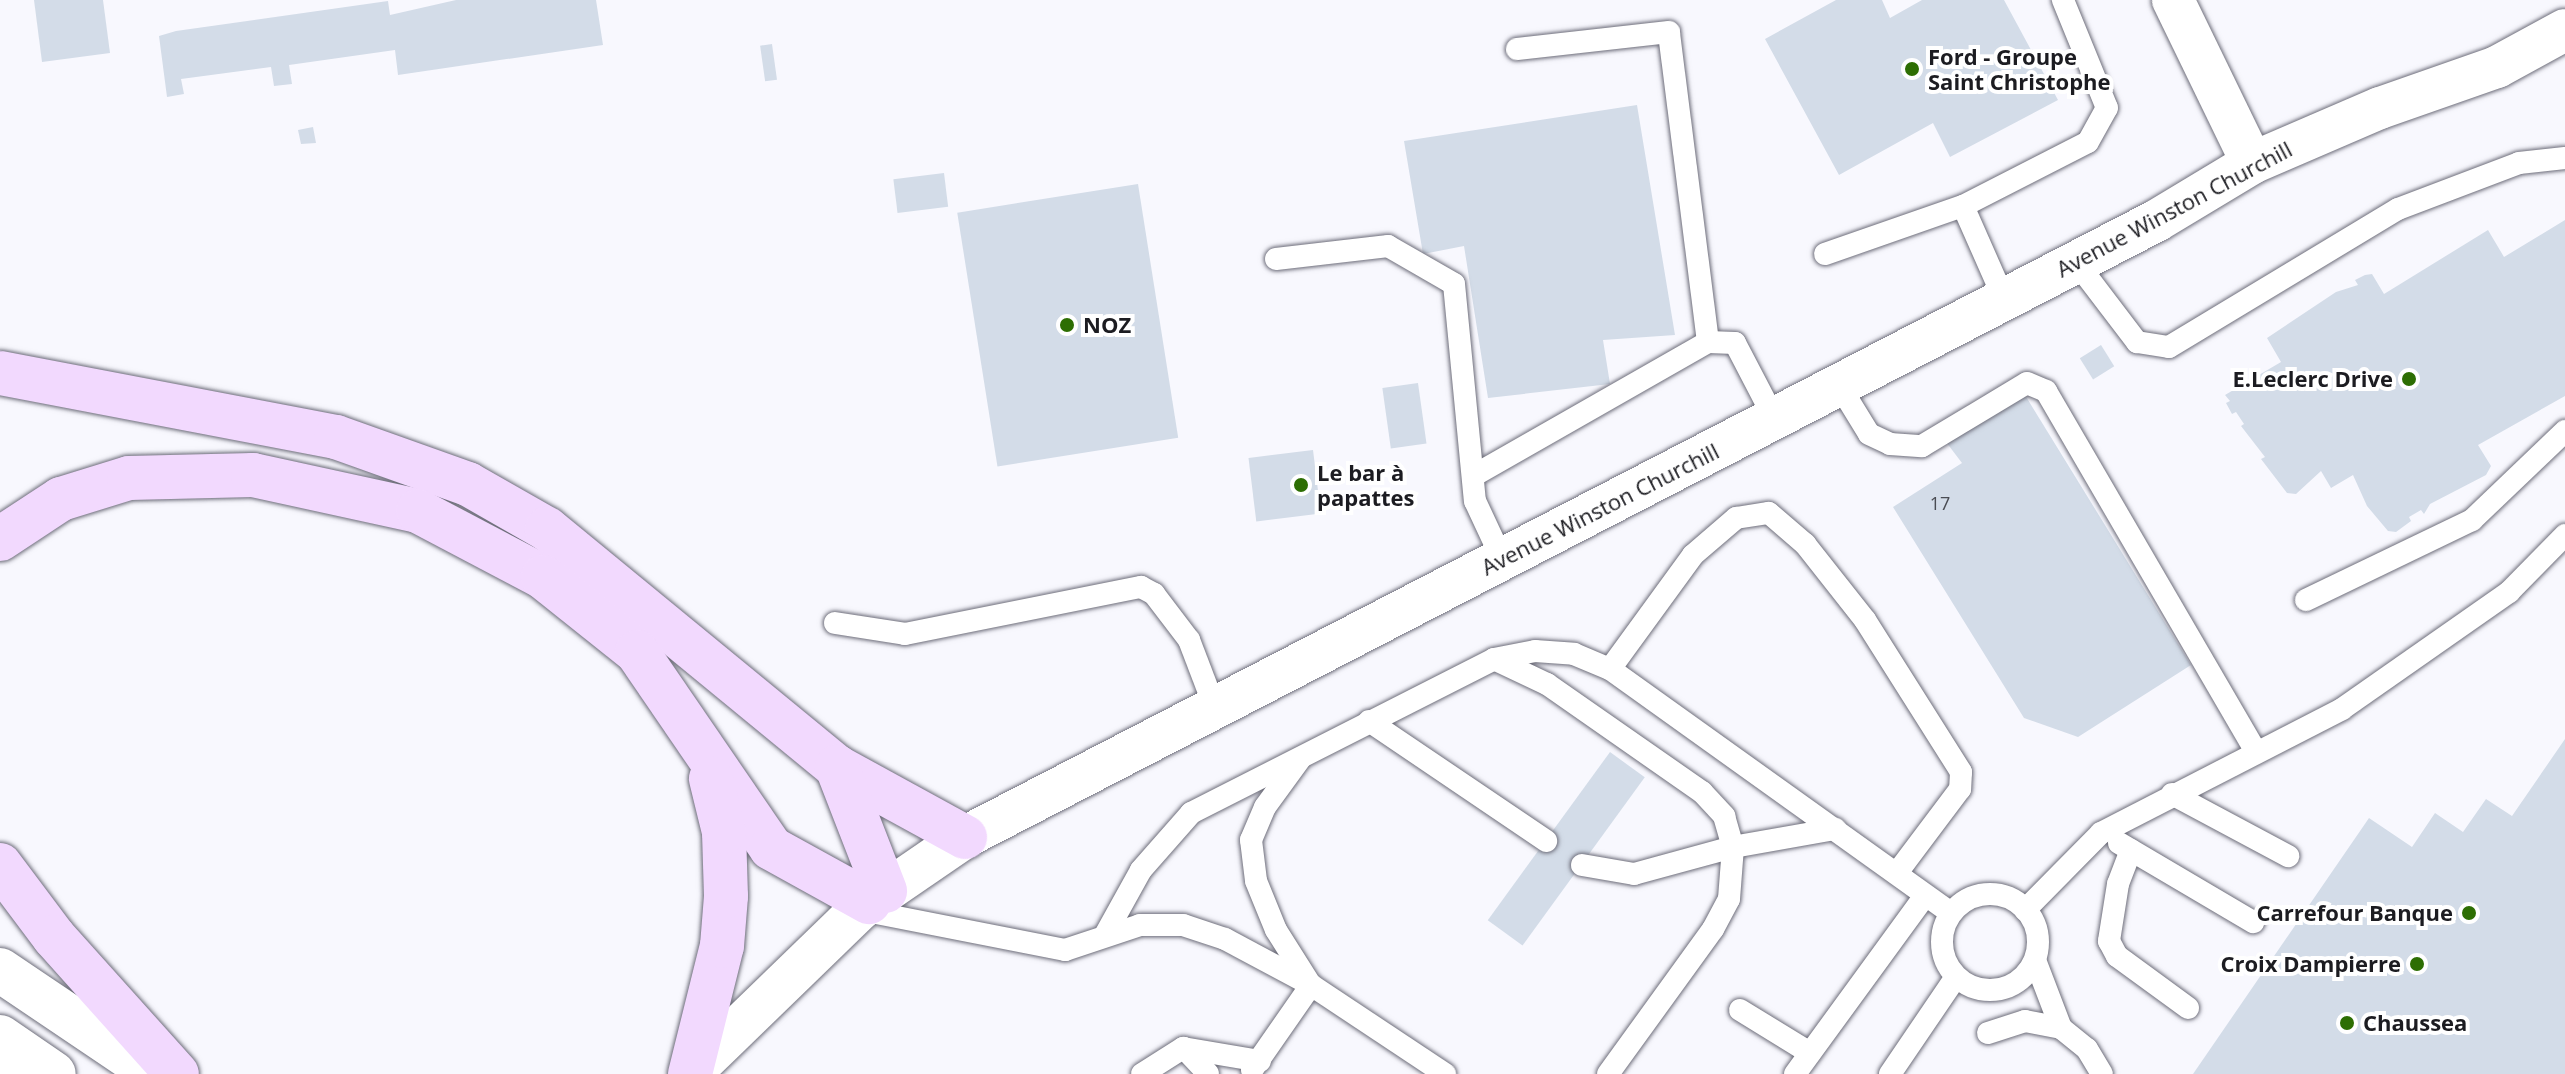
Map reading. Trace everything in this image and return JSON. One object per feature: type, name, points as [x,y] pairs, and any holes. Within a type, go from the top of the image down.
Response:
[{"type":"main road","points":[[0,373],[336,437],[468,484],[547,529],[837,767],[965,837]]},
{"type":"main road","points":[[0,539],[61,499],[129,478],[253,475],[418,511],[543,577],[637,652],[771,848],[871,901]]},
{"type":"main road","points":[[690,1074],[722,946],[726,896],[718,799],[695,739]]},
{"type":"main road","points":[[837,767],[871,901]]},
{"type":"main road","points":[[0,865],[54,937],[177,1074]]},
{"type":"main road","points":[[0,970],[154,1074]]},
{"type":"main road","points":[[0,1037],[54,1074]]},
{"type":"street","points":[[2173,0],[2252,163]]},
{"type":"street","name":"Avenue Winston Churchill","points":[[690,1074],[871,901],[965,837],[2076,262],[2252,163],[2380,108],[2497,67],[2565,30]]},
{"type":"street","points":[[2497,67],[2565,60]]},
{"type":"street","points":[[0,1064],[8,1074]]},
{"type":"lane","points":[[1825,254],[1963,206],[2088,142],[2107,108],[2063,0]]},
{"type":"lane","points":[[1517,49],[1669,32],[1708,342]]},
{"type":"lane","points":[[2076,262],[2137,342],[2169,347],[2398,209],[2519,163],[2565,158]]},
{"type":"lane","points":[[1963,206],[2004,299]]},
{"type":"lane","points":[[1276,259],[1388,246],[1454,284],[1475,501],[1502,559]]},
{"type":"lane","points":[[1473,476],[1708,342],[1735,343],[1774,418]]},
{"type":"lane","points":[[1839,385],[1869,434],[1890,444],[1922,446],[2027,383],[2046,391],[2256,752]]},
{"type":"lane","points":[[2306,600],[2472,520],[2565,431]]},
{"type":"lane","points":[[1610,669],[1693,555],[1736,518],[1769,513],[1805,544],[1865,620],[1961,772],[1960,789],[1897,873]]},
{"type":"lane","points":[[2025,910],[2101,833],[2342,709],[2509,592],[2565,535]]},
{"type":"lane","points":[[835,623],[905,634],[1141,587],[1154,594],[1189,640],[1215,708]]},
{"type":"lane","points":[[1105,935],[1141,870],[1191,813],[1494,659],[1535,651],[1561,653],[1610,669],[1951,913]]},
{"type":"lane","points":[[1494,659],[1547,684],[1702,792],[1724,816],[1733,847],[1729,899],[1713,929],[1608,1074]]},
{"type":"lane","points":[[1369,721],[1546,841]]},
{"type":"lane","points":[[1304,754],[1265,807],[1251,840],[1256,881],[1276,930],[1311,985]]},
{"type":"lane","points":[[2172,794],[2288,856]]},
{"type":"lane","points":[[1582,865],[1634,874],[1733,847],[1835,829]]},
{"type":"lane","points":[[2101,833],[2253,922]]},
{"type":"lane","points":[[2131,850],[2118,884],[2109,941],[2117,956],[2188,1008]]},
{"type":"lane","points":[[2035,960],[2015,984],[2000,989],[1969,986],[1956,977],[1942,953],[1951,913],[1974,897],[1987,894],[2025,910],[2037,934],[2035,960],[2061,1028]]},
{"type":"lane","points":[[1795,1074],[1925,896]]},
{"type":"lane","points":[[871,901],[1065,950],[1140,925],[1183,925],[1225,939],[1311,985],[1445,1074]]},
{"type":"lane","points":[[1890,1074],[1956,977]]},
{"type":"lane","points":[[1142,1074],[1183,1048],[1254,1067],[1311,985]]},
{"type":"lane","points":[[1740,1010],[1810,1053]]},
{"type":"lane","points":[[1988,1033],[2025,1021],[2061,1028],[2087,1049],[2102,1074]]},
{"type":"lane","points":[[1183,1048],[1208,1074]]},
{"type":"building","points":[[34,0],[103,0],[110,53],[42,62]]},
{"type":"building","points":[[456,0],[596,0],[603,45],[398,75],[395,50],[289,65],[292,84],[274,86],[271,67],[181,79],[184,94],[167,97],[159,36],[388,1],[390,15]]},
{"type":"building","name":"Ford - Groupe Saint Christophe","points":[[1836,0],[1882,0],[1890,18],[1922,0],[2004,0],[2058,100],[1950,157],[1933,123],[1839,175],[1765,39]]},
{"type":"building","points":[[772,44],[777,80],[765,81],[760,46]]},
{"type":"building","points":[[1637,105],[1675,335],[1603,340],[1610,384],[1488,398],[1464,246],[1423,254],[1404,141]]},
{"type":"building","points":[[313,127],[316,143],[301,144],[298,130]]},
{"type":"building","points":[[944,173],[948,207],[898,213],[893,179]]},
{"type":"building","name":"NOZ","points":[[1138,184],[1178,438],[997,466],[957,213]]},
{"type":"building","name":"E.Leclerc Drive","points":[[2565,220],[2565,396],[2478,445],[2491,466],[2486,475],[2430,504],[2424,514],[2421,510],[2409,517],[2411,521],[2396,532],[2388,531],[2367,506],[2353,475],[2331,488],[2321,471],[2296,494],[2287,493],[2261,459],[2265,457],[2241,426],[2244,424],[2236,412],[2232,414],[2226,403],[2230,401],[2225,395],[2281,362],[2267,338],[2336,292],[2358,285],[2355,280],[2365,275],[2372,274],[2384,294],[2488,230],[2504,257]]},
{"type":"building","points":[[2101,345],[2114,366],[2093,379],[2080,358]]},
{"type":"building","points":[[1418,383],[1426,443],[1391,448],[1382,388]]},
{"type":"building","points":[[2025,395],[2191,665],[2078,737],[2024,718],[1893,507],[1962,463],[1946,442]]},
{"type":"building","points":[[1313,450],[1321,514],[1256,521],[1248,458]]},
{"type":"building","name":"Croix Dampierre","points":[[2565,739],[2565,1074],[2193,1074],[2369,818],[2412,847],[2435,813],[2463,832],[2486,799],[2512,816]]},
{"type":"building","points":[[1610,752],[1645,777],[1523,946],[1488,920]]},
{"type":"place","name":"Ford - Groupe Saint Christophe","points":[[1912,69]]},
{"type":"place","name":"NOZ","points":[[1067,325]]},
{"type":"place","name":"E.Leclerc Drive","points":[[2409,379]]},
{"type":"place","name":"Le bar à papattes","points":[[1301,485]]},
{"type":"place","name":"Carrefour Banque","points":[[2469,913]]},
{"type":"place","name":"Croix Dampierre","points":[[2417,964]]},
{"type":"place","name":"Chaussea","points":[[2347,1023]]}]
